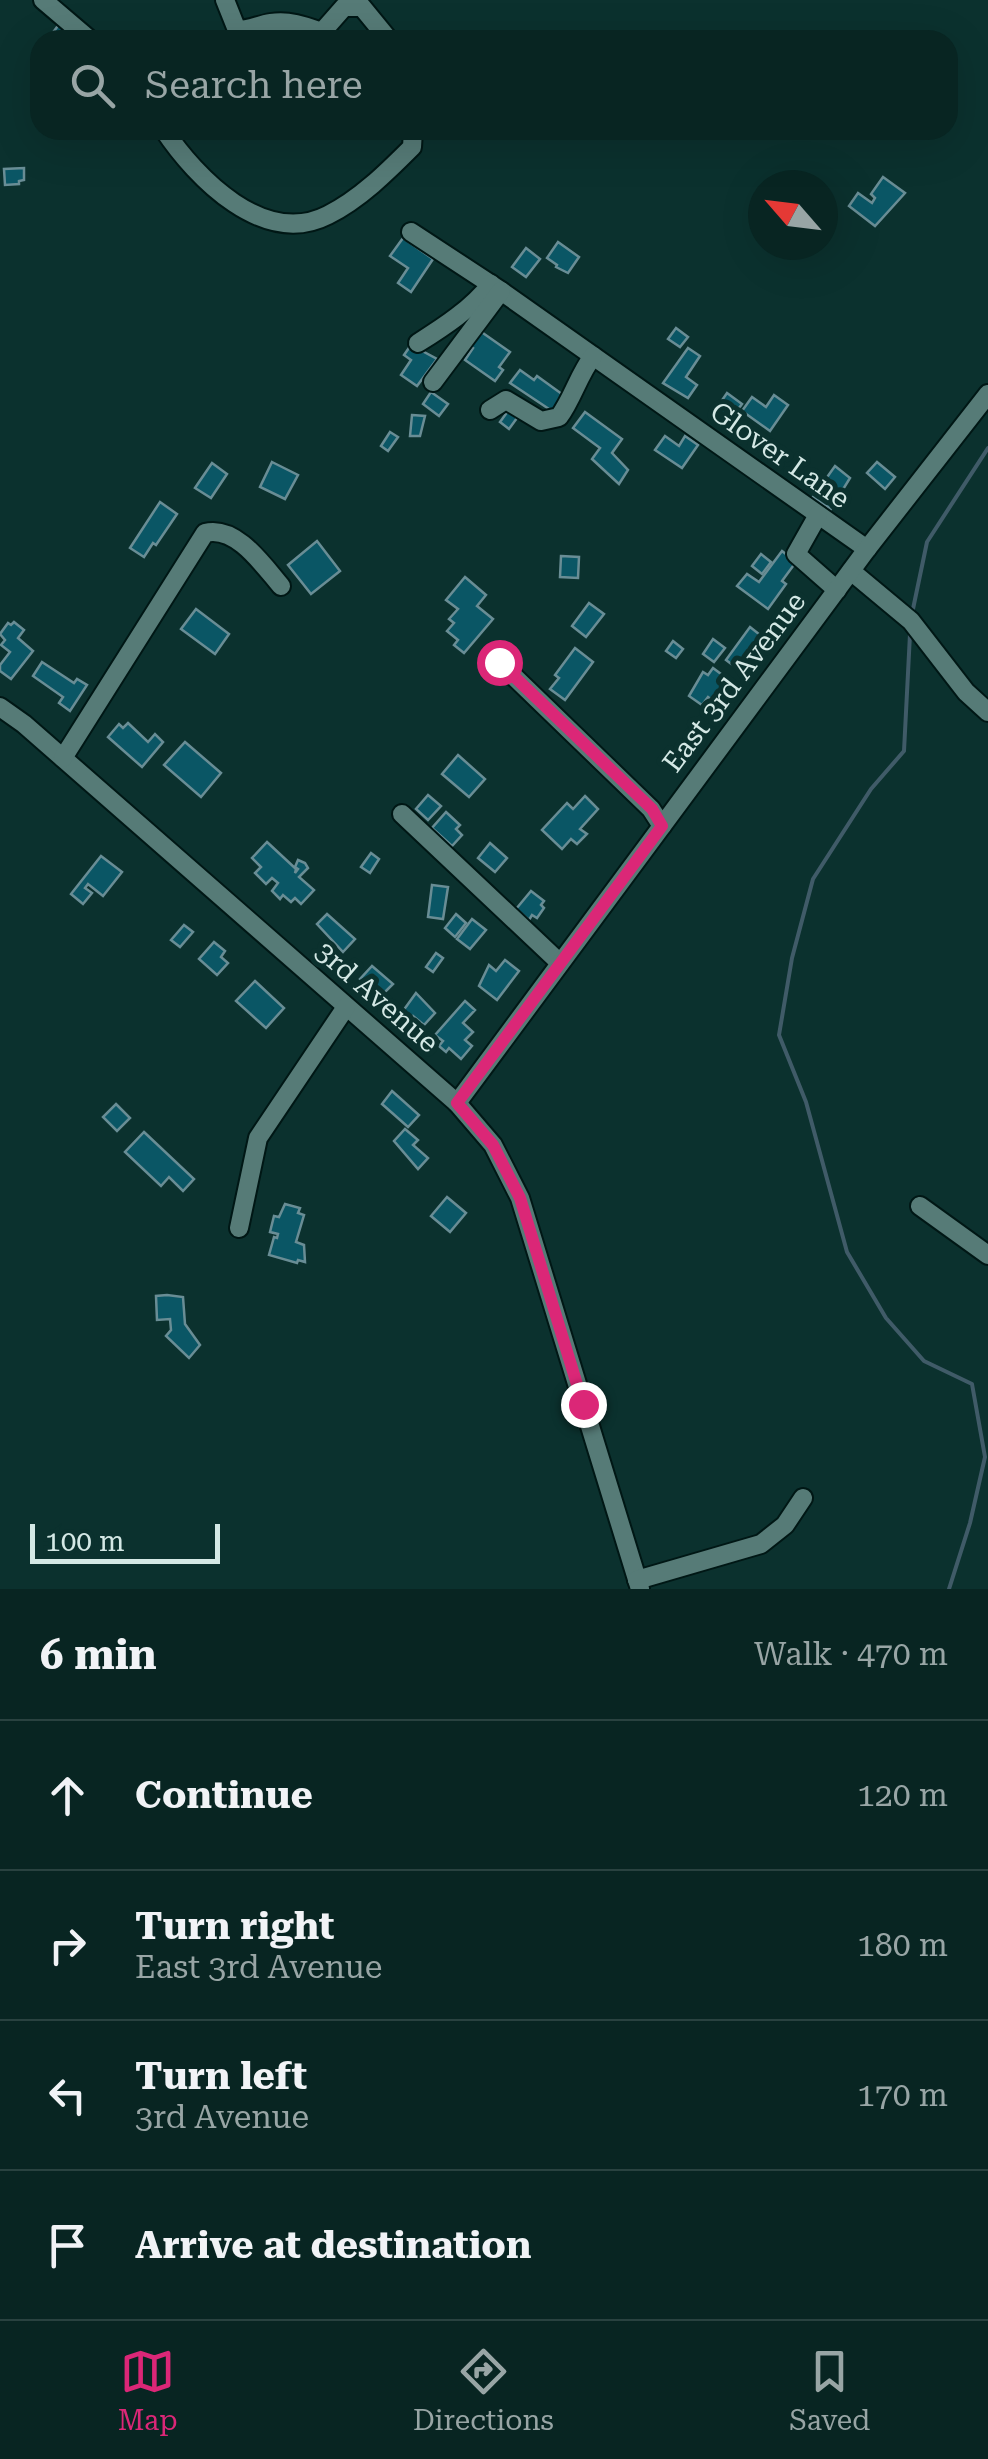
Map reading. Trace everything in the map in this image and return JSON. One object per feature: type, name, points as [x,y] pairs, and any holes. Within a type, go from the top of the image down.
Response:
[{"type":"street","points":[[43,0],[78,30]]},
{"type":"street","points":[[225,0],[237,30]]},
{"type":"street","points":[[324,30],[344,7],[362,8],[381,30]]},
{"type":"street","points":[[250,30],[270,23],[296,23],[316,30]]},
{"type":"street","points":[[173,140],[218,193],[258,215],[290,224],[326,216],[379,179],[412,147],[412,140]]},
{"type":"street","name":"Glover Lane","points":[[411,232],[496,287],[867,550]]},
{"type":"street","points":[[418,343],[496,287]]},
{"type":"street","points":[[433,382],[496,287]]},
{"type":"street","points":[[490,410],[506,400],[540,420],[558,418],[576,380],[593,356]]},
{"type":"street","name":"East 3rd Avenue","points":[[457,1103],[837,590],[988,394]]},
{"type":"street","points":[[818,516],[796,554],[837,590]]},
{"type":"street","points":[[64,758],[206,533],[218,532],[240,542],[281,586]]},
{"type":"street","points":[[852,570],[911,621],[966,692],[988,712]]},
{"type":"street","points":[[499,662],[652,809],[662,826]]},
{"type":"street","name":"3rd Avenue","points":[[0,707],[64,758],[457,1103],[493,1145],[520,1198],[639,1584]]},
{"type":"street","points":[[402,814],[560,963]]},
{"type":"street","points":[[239,1228],[258,1138],[346,1007]]},
{"type":"street","points":[[920,1206],[988,1256]]},
{"type":"street","points":[[639,1584],[761,1544],[785,1525],[803,1498]]},
{"type":"building","points":[[24,168],[24,180],[5,185],[4,169]]},
{"type":"building","points":[[883,177],[905,193],[875,226],[849,206],[858,193],[872,203],[875,198],[871,194]]},
{"type":"building","points":[[403,238],[433,259],[411,292],[398,283],[408,268],[390,256]]},
{"type":"building","points":[[558,242],[579,257],[568,273],[547,258]]},
{"type":"building","points":[[526,248],[540,259],[526,277],[512,267]]},
{"type":"building","points":[[676,328],[688,337],[680,347],[668,339]]},
{"type":"building","points":[[480,331],[510,352],[495,381],[465,360]]},
{"type":"building","points":[[411,345],[437,359],[417,386],[401,375],[411,360],[404,355]]},
{"type":"building","points":[[688,348],[700,356],[686,377],[697,385],[688,398],[663,383]]},
{"type":"building","points":[[520,370],[534,380],[537,376],[566,397],[555,413],[510,383]]},
{"type":"building","points":[[431,392],[448,404],[439,416],[423,404]]},
{"type":"building","points":[[727,393],[742,404],[731,419],[716,409]]},
{"type":"building","points":[[774,395],[788,405],[770,431],[742,411],[752,397],[766,407]]},
{"type":"building","points":[[508,411],[517,418],[509,429],[500,422]]},
{"type":"building","points":[[585,412],[622,439],[612,453],[628,470],[619,484],[592,459],[600,448],[573,428]]},
{"type":"building","points":[[412,415],[425,416],[420,436],[410,436]]},
{"type":"building","points":[[390,432],[398,437],[388,451],[381,446]]},
{"type":"building","points":[[665,436],[679,446],[685,436],[698,445],[682,468],[655,450]]},
{"type":"building","points":[[272,462],[298,475],[285,499],[260,487]]},
{"type":"building","points":[[877,462],[895,477],[885,489],[867,473]]},
{"type":"building","points":[[212,463],[227,474],[211,498],[195,488]]},
{"type":"building","points":[[835,466],[850,478],[831,509],[813,497]]},
{"type":"building","points":[[160,502],[177,514],[144,557],[130,548]]},
{"type":"building","points":[[317,541],[340,571],[311,594],[288,565]]},
{"type":"building","points":[[782,551],[796,562],[768,609],[737,586],[747,574],[759,582]]},
{"type":"building","points":[[761,554],[771,562],[762,574],[752,566]]},
{"type":"building","points":[[561,556],[579,557],[578,578],[560,577]]},
{"type":"building","points":[[465,577],[486,595],[477,606],[493,619],[464,653],[454,645],[458,640],[447,631],[454,623],[449,619],[458,609],[446,600]]},
{"type":"building","points":[[589,603],[604,614],[586,637],[572,626]]},
{"type":"building","points":[[196,609],[229,634],[215,654],[181,629]]},
{"type":"building","points":[[14,622],[24,630],[18,638],[33,651],[11,679],[0,671],[10,652],[1,645],[5,640],[0,634],[8,623]]},
{"type":"building","points":[[750,627],[764,638],[738,669],[726,660]]},
{"type":"building","points":[[713,639],[725,648],[714,662],[703,654]]},
{"type":"building","points":[[673,641],[683,649],[676,658],[666,651]]},
{"type":"building","points":[[575,648],[593,662],[565,700],[550,689],[559,678],[555,675]]},
{"type":"building","points":[[42,662],[74,683],[77,679],[87,685],[70,711],[59,703],[63,697],[33,676]]},
{"type":"building","points":[[713,668],[729,680],[712,700],[708,697],[702,705],[689,696],[703,672],[708,675]]},
{"type":"building","points":[[128,723],[148,742],[155,734],[163,742],[142,767],[108,737],[119,724],[123,728]]},
{"type":"building","points":[[185,742],[221,773],[201,797],[164,765]]},
{"type":"building","points":[[458,755],[485,779],[469,797],[442,774]]},
{"type":"building","points":[[428,795],[441,806],[428,820],[416,809]]},
{"type":"building","points":[[585,796],[598,809],[580,829],[587,834],[577,844],[571,839],[562,849],[542,830],[567,803],[573,809]]},
{"type":"building","points":[[446,812],[460,825],[456,829],[462,835],[452,846],[432,828]]},
{"type":"building","points":[[267,842],[296,869],[295,873],[298,869],[298,860],[308,868],[299,877],[314,890],[301,904],[283,895],[280,899],[272,891],[278,883],[272,878],[266,884],[255,873],[261,867],[252,858]]},
{"type":"building","points":[[490,843],[507,858],[495,872],[478,858]]},
{"type":"building","points":[[371,853],[379,859],[370,873],[361,867]]},
{"type":"building","points":[[101,856],[122,872],[103,896],[88,884],[85,888],[92,893],[83,904],[71,894]]},
{"type":"building","points":[[432,885],[448,887],[443,919],[428,917]]},
{"type":"building","points":[[531,891],[544,901],[544,908],[537,918],[532,915],[529,920],[516,909]]},
{"type":"building","points":[[327,914],[355,939],[343,952],[317,924]]},
{"type":"building","points":[[456,914],[466,923],[455,937],[445,928]]},
{"type":"building","points":[[472,919],[486,930],[470,949],[457,939]]},
{"type":"building","points":[[184,925],[193,932],[180,947],[171,940]]},
{"type":"building","points":[[214,942],[225,951],[221,957],[228,963],[217,975],[199,959]]},
{"type":"building","points":[[436,953],[443,958],[433,972],[426,967]]},
{"type":"building","points":[[505,960],[519,971],[497,1000],[479,986],[489,965],[496,971]]},
{"type":"building","points":[[372,966],[393,984],[378,999],[360,979]]},
{"type":"building","points":[[255,981],[284,1008],[266,1028],[236,1001]]},
{"type":"building","points":[[416,993],[435,1013],[424,1025],[413,1016],[402,1028],[395,1022]]},
{"type":"building","points":[[465,1001],[475,1010],[463,1023],[473,1032],[465,1040],[472,1046],[461,1059],[449,1048],[446,1052],[439,1046],[443,1041],[435,1035]]},
{"type":"building","points":[[392,1091],[419,1115],[408,1127],[382,1104]]},
{"type":"building","points":[[116,1104],[130,1118],[117,1131],[103,1117]]},
{"type":"building","points":[[405,1129],[418,1140],[413,1145],[428,1158],[418,1169],[394,1141]]},
{"type":"building","points":[[144,1132],[194,1179],[183,1191],[169,1177],[161,1186],[125,1152]]},
{"type":"building","points":[[447,1197],[466,1213],[450,1232],[431,1216]]},
{"type":"building","points":[[285,1204],[300,1208],[298,1213],[304,1215],[296,1242],[304,1245],[305,1262],[269,1255],[278,1234],[270,1232],[274,1216],[279,1217]]},
{"type":"building","points":[[156,1296],[183,1297],[185,1324],[200,1345],[189,1358],[166,1336],[171,1330],[170,1319],[157,1320]]},
{"type":"waterway","points":[[913,609],[927,542],[988,448]]},
{"type":"waterway","points":[[910,634],[904,751],[871,789],[813,879],[792,958],[779,1035],[806,1102],[847,1252],[886,1318],[924,1361],[972,1384],[985,1457],[949,1589]]},
{"type":"route","points":[[499,662],[652,809],[662,826],[457,1103],[493,1145],[520,1198],[583,1404]]}]
